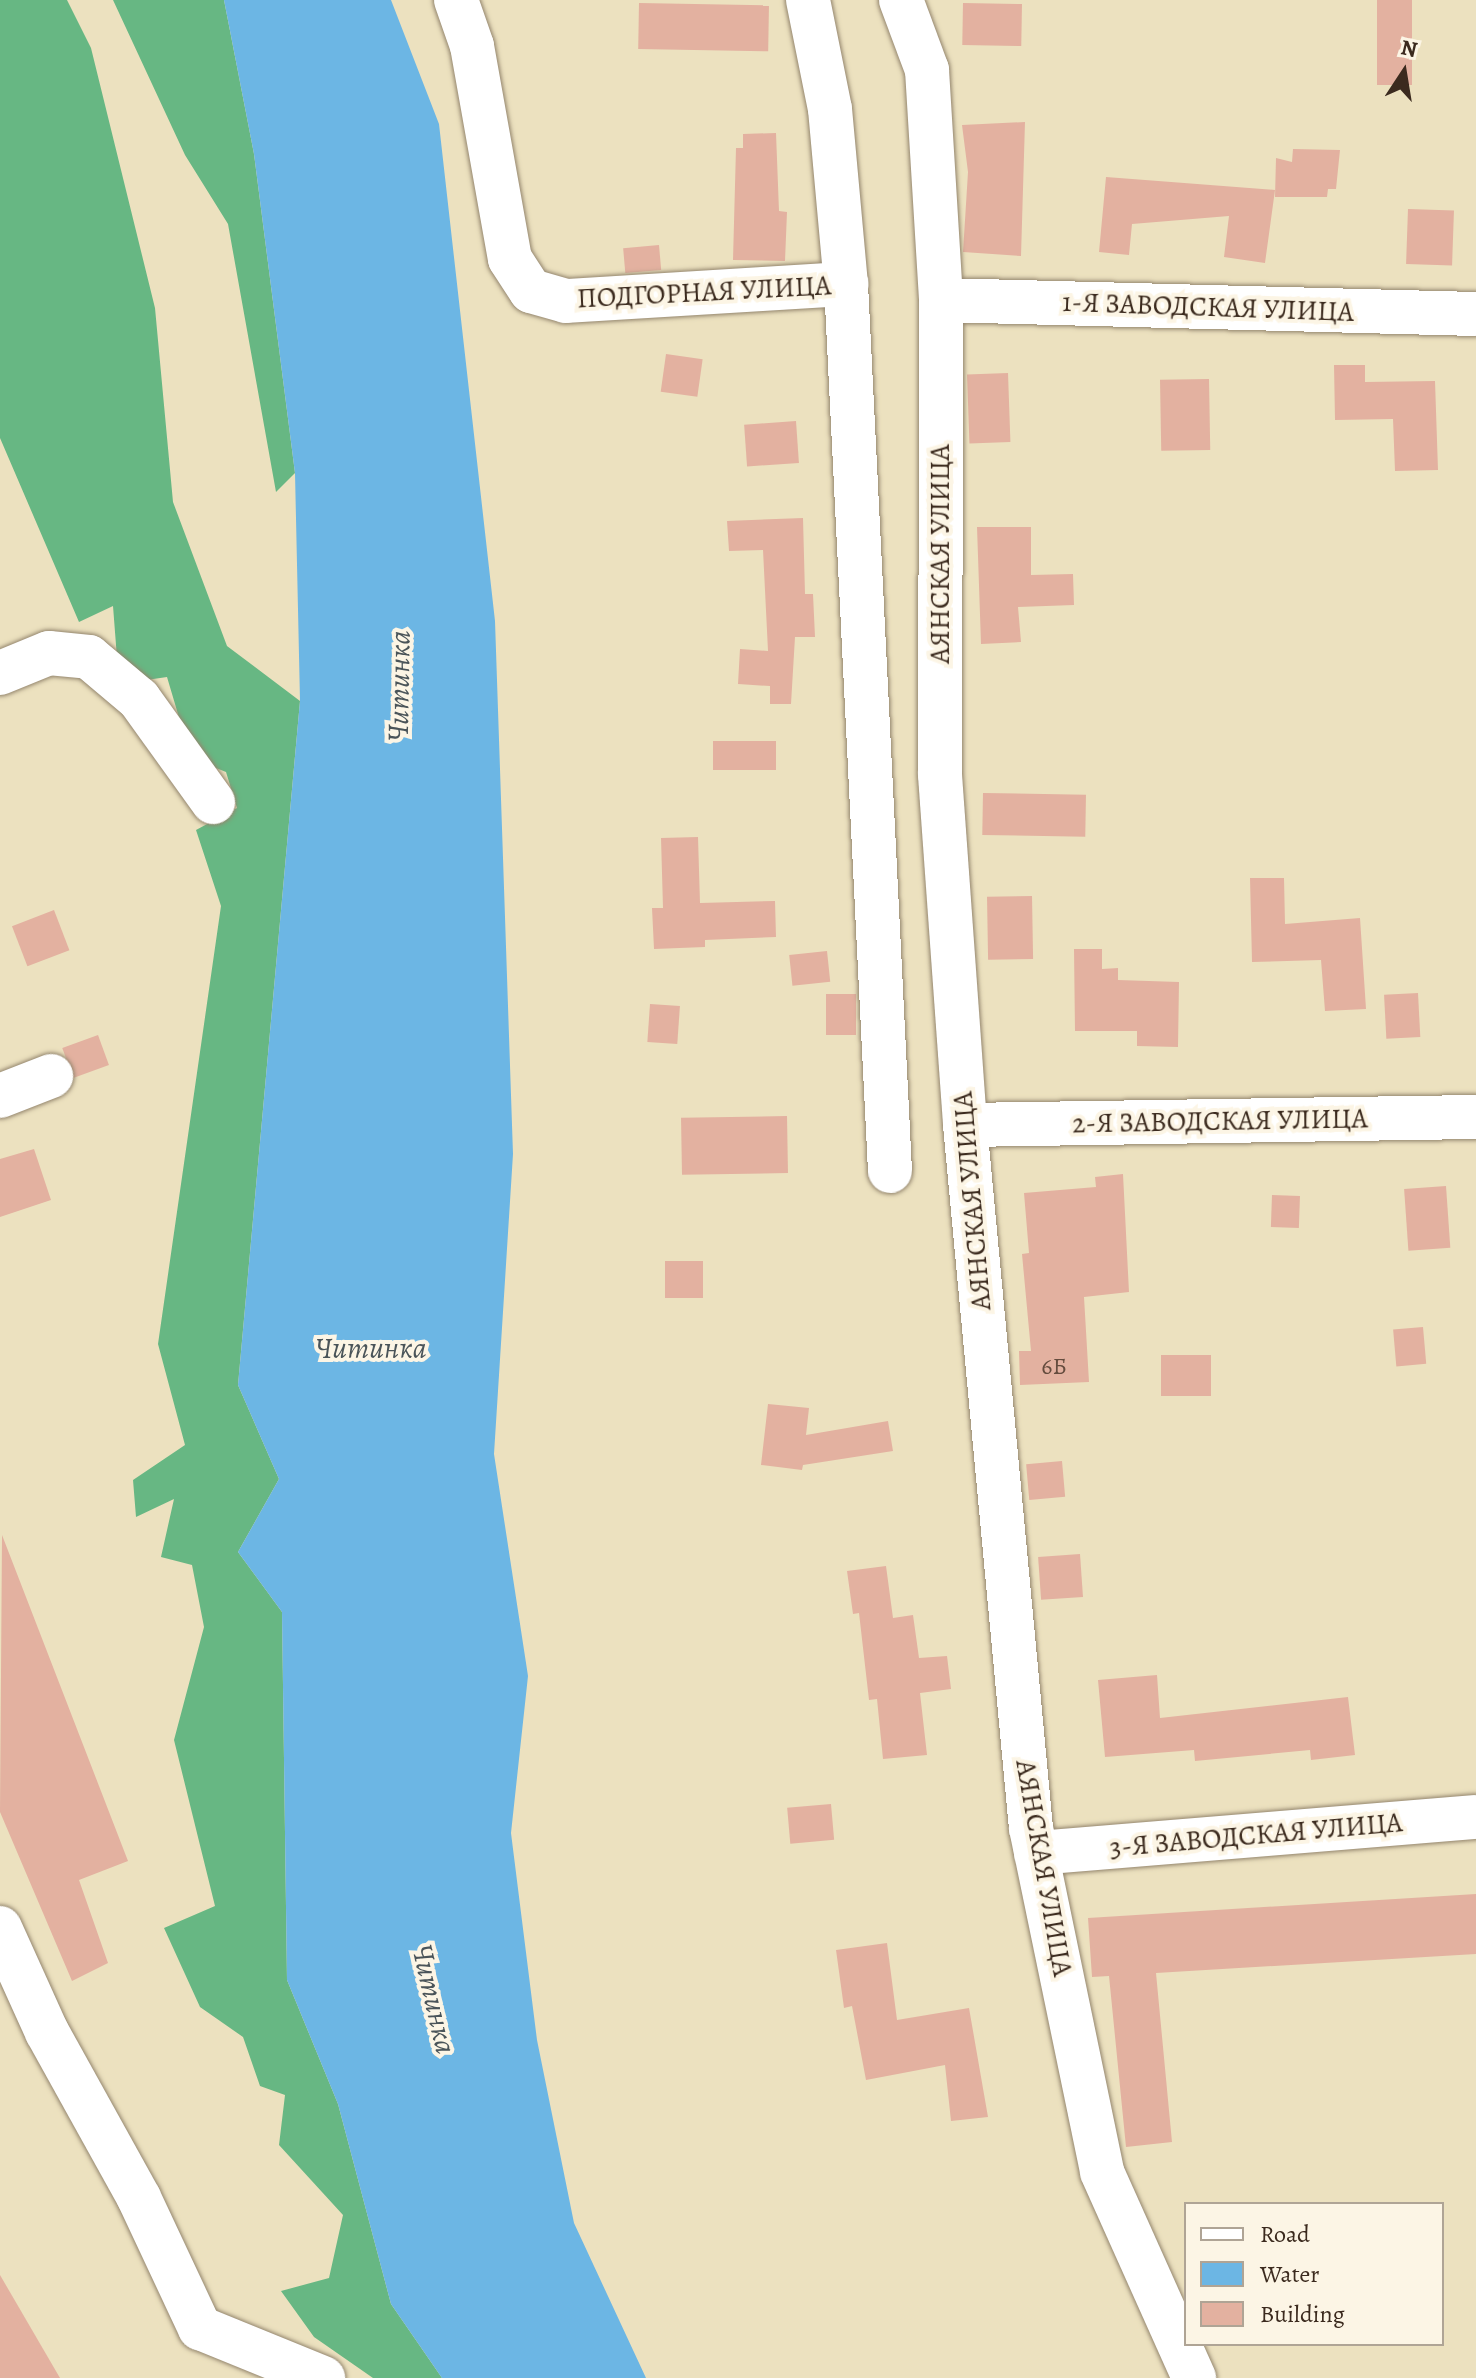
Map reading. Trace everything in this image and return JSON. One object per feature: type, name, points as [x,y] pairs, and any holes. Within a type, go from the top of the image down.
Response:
[{"type":"street","name":"ПОДГОРНАЯ УЛИЦА","points":[[456,0],[472,46],[510,259],[531,291],[566,301],[846,284]]},
{"type":"street","points":[[808,0],[830,109],[846,284],[890,1171]]},
{"type":"street","name":"АЯНСКАЯ УЛИЦА","points":[[901,0],[927,70],[941,300],[940,775],[965,1125],[1036,1853],[1102,2172],[1194,2378]]},
{"type":"street","name":"1-Я ЗАВОДСКАЯ УЛИЦА","points":[[941,300],[1476,314]]},
{"type":"street","points":[[0,673],[49,653],[89,657],[139,699],[213,802]]},
{"type":"street","points":[[0,1096],[51,1076]]},
{"type":"street","name":"2-Я ЗАВОДСКАЯ УЛИЦА","points":[[965,1125],[1476,1117]]},
{"type":"street","name":"3-Я ЗАВОДСКАЯ УЛИЦА","points":[[1036,1853],[1476,1817]]},
{"type":"street","points":[[0,1928],[47,2032],[139,2198],[200,2328],[323,2378]]},
{"type":"green space","points":[[0,0],[67,0],[91,48],[155,308],[173,502],[227,646],[300,701],[238,1385],[279,1479],[238,1552],[282,1612],[287,1980],[338,2104],[391,2304],[442,2378],[373,2378],[314,2337],[281,2291],[329,2278],[343,2215],[279,2145],[285,2095],[260,2086],[243,2037],[200,2007],[164,1928],[215,1906],[174,1740],[204,1627],[192,1565],[161,1557],[174,1499],[136,1517],[133,1480],[185,1445],[158,1344],[221,906],[196,830],[237,808],[226,772],[191,758],[167,677],[119,684],[113,606],[79,622],[0,438]]},
{"type":"green space","points":[[113,0],[224,0],[254,154],[295,473],[276,492],[228,224],[185,155]]},
{"type":"water","name":"Читинка","points":[[224,0],[391,0],[439,124],[495,621],[513,1154],[494,1454],[528,1676],[511,1833],[537,2040],[574,2223],[646,2378],[442,2378],[391,2304],[338,2104],[287,1980],[282,1612],[238,1552],[279,1479],[238,1385],[300,701],[295,473],[254,154]]},
{"type":"building","points":[[1377,0],[1412,0],[1412,85],[1377,85]]},
{"type":"building","points":[[639,3],[769,5],[768,51],[638,49]]},
{"type":"building","points":[[963,3],[1022,4],[1021,46],[962,45]]},
{"type":"building","points":[[1025,122],[1021,256],[963,252],[968,172],[962,125]]},
{"type":"building","points":[[776,133],[779,211],[787,212],[785,261],[733,260],[736,148],[743,148],[743,134]]},
{"type":"building","points":[[1293,149],[1340,150],[1336,189],[1328,189],[1327,197],[1275,197],[1276,158],[1292,162]]},
{"type":"building","points":[[1106,177],[1275,190],[1265,263],[1224,257],[1229,216],[1132,224],[1129,255],[1099,252]]},
{"type":"building","points":[[1408,209],[1454,211],[1452,266],[1406,264]]},
{"type":"building","points":[[659,245],[661,270],[625,273],[623,248]]},
{"type":"building","points":[[666,354],[703,359],[697,397],[661,392]]},
{"type":"building","points":[[1334,365],[1365,365],[1365,382],[1435,381],[1438,470],[1395,471],[1393,419],[1335,420]]},
{"type":"building","points":[[1008,373],[1010,442],[969,443],[967,374]]},
{"type":"building","points":[[1209,379],[1210,450],[1161,451],[1160,380]]},
{"type":"building","points":[[796,421],[799,463],[747,467],[744,425]]},
{"type":"building","points":[[803,518],[805,594],[813,594],[815,637],[795,637],[791,704],[770,704],[770,686],[738,684],[740,649],[768,651],[763,550],[729,551],[727,521]]},
{"type":"building","points":[[977,527],[1031,527],[1031,575],[1073,574],[1074,605],[1018,607],[1021,642],[981,644]]},
{"type":"building","points":[[713,741],[776,741],[776,770],[713,770]]},
{"type":"building","points":[[983,793],[1086,795],[1085,837],[982,835]]},
{"type":"building","points":[[698,837],[700,903],[775,901],[776,937],[705,940],[705,947],[654,949],[652,908],[663,908],[661,838]]},
{"type":"building","points":[[1250,878],[1284,878],[1285,924],[1360,918],[1366,1009],[1325,1011],[1321,960],[1252,962]]},
{"type":"building","points":[[1032,896],[1033,959],[988,960],[987,897]]},
{"type":"building","points":[[54,910],[69,950],[27,966],[12,926]]},
{"type":"building","points":[[1074,949],[1102,949],[1102,969],[1118,968],[1118,980],[1179,982],[1178,1047],[1137,1046],[1137,1031],[1075,1031]]},
{"type":"building","points":[[827,951],[830,982],[792,986],[789,955]]},
{"type":"building","points":[[1418,993],[1420,1037],[1386,1039],[1384,995]]},
{"type":"building","points":[[826,994],[856,994],[856,1035],[826,1035]]},
{"type":"building","points":[[650,1004],[680,1006],[677,1044],[647,1042]]},
{"type":"building","points":[[98,1035],[109,1065],[73,1078],[62,1048]]},
{"type":"building","points":[[787,1116],[788,1173],[682,1175],[681,1118]]},
{"type":"building","points":[[34,1149],[51,1200],[0,1217],[0,1159]]},
{"type":"building","points":[[1123,1174],[1129,1292],[1084,1297],[1089,1382],[1020,1385],[1019,1351],[1031,1351],[1022,1254],[1029,1253],[1024,1193],[1096,1187],[1095,1177]]},
{"type":"building","points":[[1446,1186],[1450,1248],[1408,1251],[1404,1189]]},
{"type":"building","points":[[1272,1195],[1300,1196],[1299,1228],[1271,1227]]},
{"type":"building","points":[[665,1261],[703,1261],[703,1298],[665,1298]]},
{"type":"building","points":[[1423,1327],[1426,1364],[1396,1366],[1393,1330]]},
{"type":"building","points":[[1161,1355],[1211,1355],[1211,1396],[1161,1396]]},
{"type":"building","points":[[768,1404],[809,1408],[806,1435],[888,1421],[893,1451],[803,1465],[802,1470],[761,1465]]},
{"type":"building","points":[[1062,1461],[1065,1497],[1029,1500],[1026,1464]]},
{"type":"building","points":[[2,1535],[128,1861],[79,1880],[108,1963],[72,1981],[0,1812]]},
{"type":"building","points":[[1080,1554],[1083,1597],[1041,1600],[1038,1557]]},
{"type":"building","points":[[886,1566],[893,1618],[913,1615],[919,1658],[947,1656],[951,1689],[920,1693],[927,1755],[883,1759],[877,1699],[869,1700],[859,1613],[853,1614],[847,1571]]},
{"type":"building","points":[[1157,1675],[1160,1718],[1348,1697],[1355,1755],[1311,1760],[1310,1750],[1195,1761],[1194,1750],[1105,1757],[1098,1680]]},
{"type":"building","points":[[831,1804],[834,1840],[790,1844],[787,1808]]},
{"type":"building","points":[[1476,1894],[1476,1954],[1156,1973],[1172,2142],[1126,2147],[1109,1976],[1092,1977],[1088,1918]]},
{"type":"building","points":[[887,1943],[897,2020],[969,2008],[988,2117],[951,2121],[945,2065],[866,2080],[852,2006],[844,2008],[836,1950]]},
{"type":"building","points":[[0,2275],[60,2378],[0,2378]]}]
